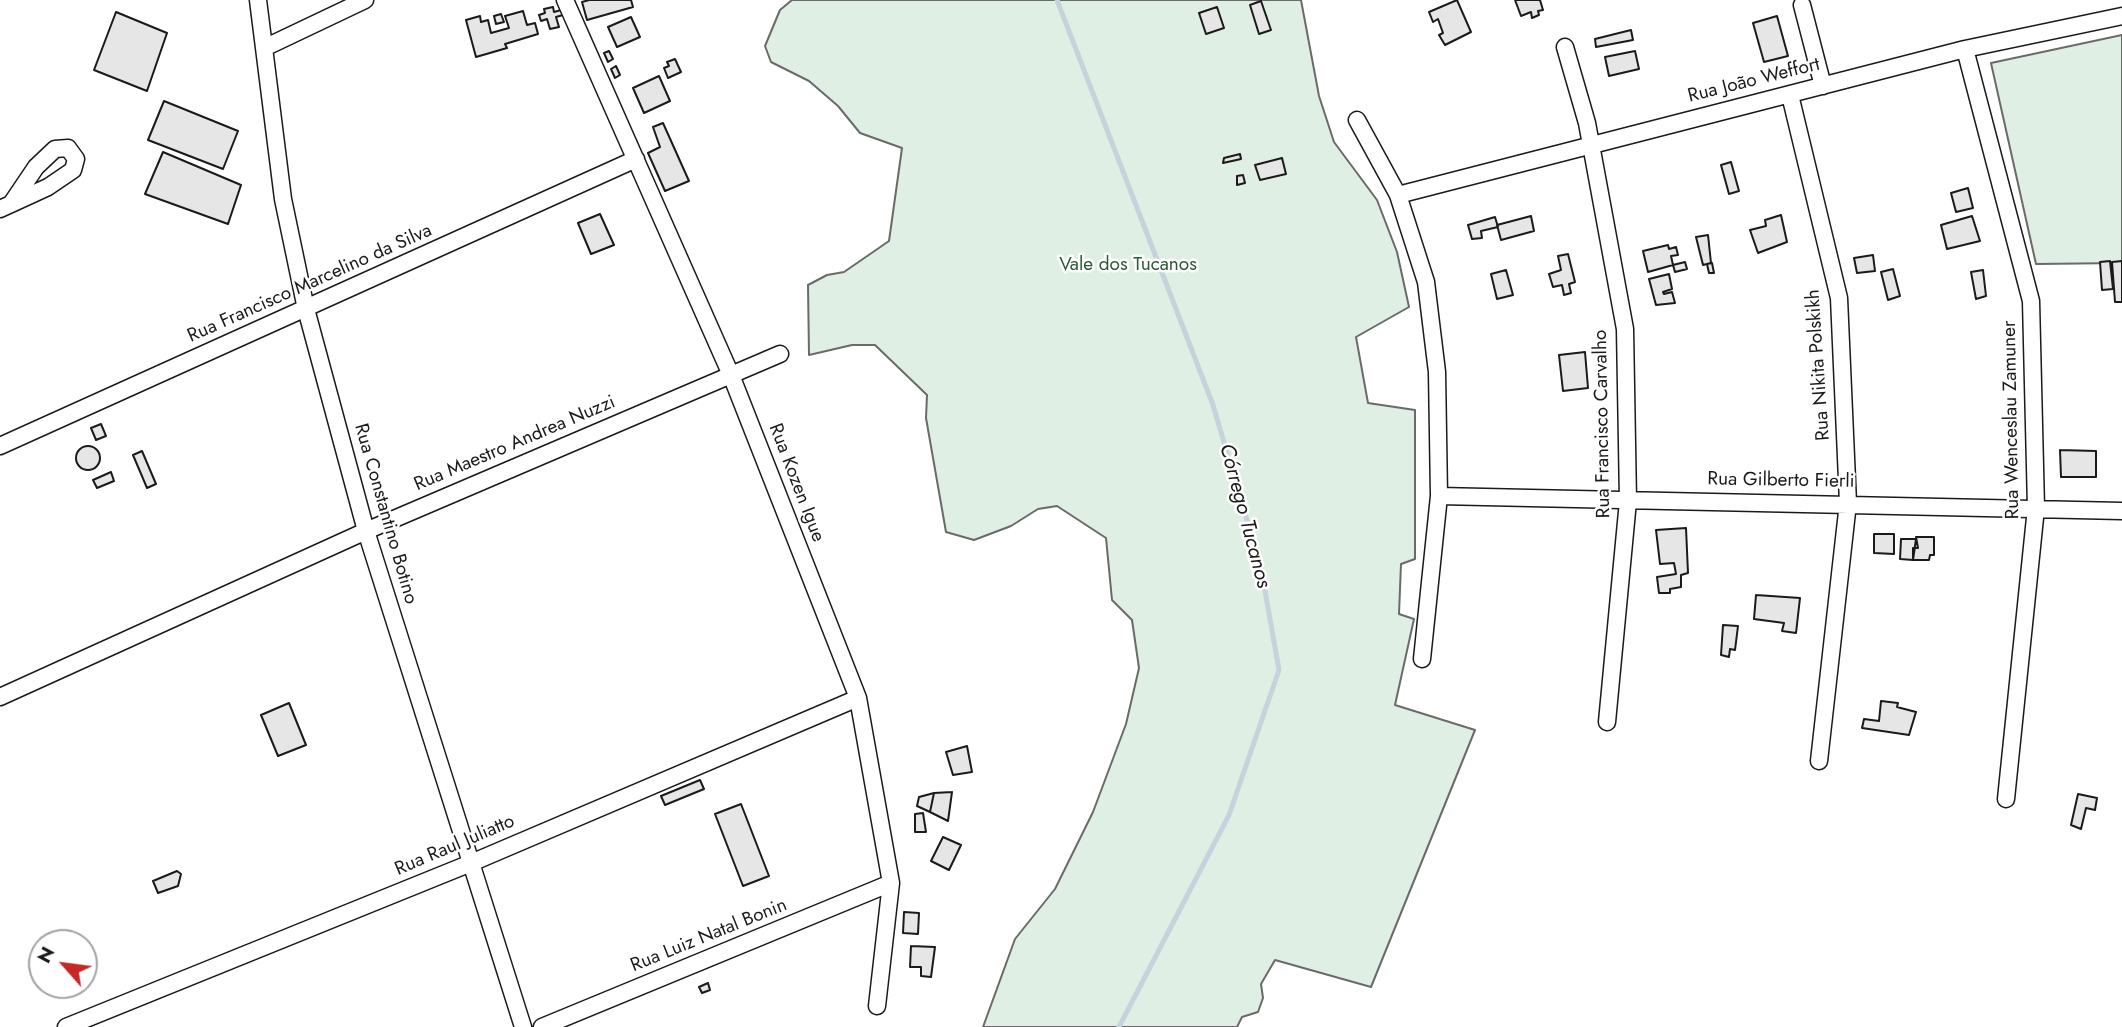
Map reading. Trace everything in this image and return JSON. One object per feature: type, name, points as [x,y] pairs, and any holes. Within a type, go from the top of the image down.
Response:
[{"type":"street","name":"Rua Constantino Botino","points":[[258,0],[283,199],[306,309],[366,531],[523,1027]]},
{"type":"street","points":[[264,48],[365,0]]},
{"type":"street","name":"Rua Kozen Igue","points":[[565,0],[731,374],[858,698],[891,883],[877,1006]]},
{"type":"street","points":[[1802,5],[1823,86]]},
{"type":"street","name":"Rua João Weffort","points":[[1398,195],[1965,48],[2122,16]]},
{"type":"street","name":"Rua Francisco Carvalho","points":[[1565,47],[1591,143],[1625,329],[1628,501],[1606,722]]},
{"type":"street","name":"Rua Wenceslau Zamuner","points":[[1965,48],[2031,301],[2036,508],[2006,799]]},
{"type":"street","name":"Rua Nikita Polskikh","points":[[1790,95],[1839,298],[1848,503],[1819,761]]},
{"type":"street","points":[[1357,120],[1398,195],[1426,282],[1437,372],[1439,496],[1422,659]]},
{"type":"street","points":[[68,148],[76,159],[73,170],[48,187],[5,207],[36,167],[55,149],[68,148]]},
{"type":"street","name":"Rua Francisco Marcelino da Silva","points":[[0,446],[636,159]]},
{"type":"street","points":[[36,167],[37,176],[48,187]]},
{"type":"street","name":"Rua Maestro Andrea Nuzzi","points":[[0,697],[366,531],[780,354]]},
{"type":"street","name":"Rua Gilberto Fierli","points":[[1439,496],[2122,511]]},
{"type":"street","name":"Rua Raul Juliatto","points":[[66,1027],[471,863],[858,698]]},
{"type":"street","name":"Rua Luiz Natal Bonin","points":[[542,1027],[891,883]]},
{"type":"green space","name":"Vale dos Tucanos","points":[[792,0],[1301,0],[1319,96],[1334,142],[1377,200],[1397,252],[1409,307],[1356,337],[1368,403],[1415,410],[1415,559],[1401,564],[1399,614],[1414,619],[1395,705],[1475,730],[1371,987],[1275,960],[1261,984],[1263,998],[1258,1012],[1242,1017],[1237,1027],[983,1027],[1015,939],[1055,889],[1093,812],[1126,724],[1139,668],[1132,620],[1112,600],[1106,538],[1057,506],[1038,509],[1011,526],[974,540],[946,532],[926,418],[927,395],[875,345],[852,345],[809,355],[808,285],[827,275],[844,272],[889,241],[902,148],[860,133],[838,106],[809,81],[771,62],[765,46],[780,10]]},
{"type":"green space","points":[[2122,35],[2122,263],[2036,264],[1991,63]]},
{"type":"building","points":[[631,0],[633,7],[587,20],[582,2]]},
{"type":"building","points":[[1457,0],[1471,32],[1445,45],[1439,35],[1443,33],[1438,19],[1433,22],[1429,12]]},
{"type":"building","points":[[1515,0],[1540,0],[1543,10],[1538,11],[1539,15],[1532,18],[1531,12],[1521,16]]},
{"type":"building","points":[[1261,1],[1271,30],[1259,34],[1250,5]]},
{"type":"building","points":[[553,7],[554,12],[561,10],[563,15],[556,17],[559,27],[550,29],[547,19],[541,21],[539,15],[545,13],[544,9]]},
{"type":"building","points":[[1217,7],[1224,28],[1206,34],[1199,13]]},
{"type":"building","points":[[523,11],[527,25],[535,23],[538,34],[505,44],[507,48],[476,57],[466,20],[480,16],[481,22],[488,20],[491,33],[509,28],[505,16]]},
{"type":"building","points":[[116,12],[167,33],[147,91],[94,70]]},
{"type":"building","points":[[501,14],[504,22],[496,24],[494,16]]},
{"type":"building","points":[[1777,16],[1788,56],[1764,62],[1753,23]]},
{"type":"building","points":[[631,17],[640,37],[617,47],[608,27]]},
{"type":"building","points":[[1631,30],[1633,40],[1596,47],[1595,39]]},
{"type":"building","points":[[609,51],[613,59],[608,62],[604,53]]},
{"type":"building","points":[[1635,51],[1639,69],[1609,76],[1605,57]]},
{"type":"building","points":[[675,59],[681,72],[668,78],[664,68],[669,66],[667,62]]},
{"type":"building","points":[[616,66],[620,75],[615,78],[611,69]]},
{"type":"building","points":[[659,76],[670,101],[644,113],[633,88]]},
{"type":"building","points":[[164,101],[238,131],[223,169],[148,140]]},
{"type":"building","points":[[663,123],[689,181],[665,191],[648,153],[660,147],[653,127]]},
{"type":"building","points":[[163,152],[241,185],[228,224],[145,194]]},
{"type":"building","points":[[1240,154],[1241,159],[1223,163],[1224,158]]},
{"type":"building","points":[[1282,158],[1286,174],[1260,180],[1255,165]]},
{"type":"building","points":[[1731,162],[1739,191],[1729,194],[1721,165]]},
{"type":"building","points":[[1243,175],[1245,183],[1237,185],[1237,176]]},
{"type":"building","points":[[1968,188],[1973,208],[1956,212],[1951,193]]},
{"type":"building","points":[[600,214],[614,245],[591,254],[578,223]]},
{"type":"building","points":[[1781,215],[1787,242],[1758,253],[1750,230],[1766,226],[1765,220]]},
{"type":"building","points":[[1531,216],[1534,231],[1501,240],[1497,225]]},
{"type":"building","points":[[1972,216],[1980,241],[1947,249],[1941,225]]},
{"type":"building","points":[[1495,217],[1498,227],[1481,231],[1482,238],[1472,239],[1468,225]]},
{"type":"building","points":[[1708,235],[1711,263],[1703,265],[1696,237]]},
{"type":"building","points":[[1668,245],[1669,249],[1676,247],[1678,255],[1671,256],[1673,265],[1648,272],[1643,251]]},
{"type":"building","points":[[1568,254],[1575,282],[1569,284],[1571,293],[1564,295],[1562,285],[1553,287],[1549,274],[1561,270],[1558,256]]},
{"type":"building","points":[[1873,255],[1875,271],[1857,273],[1854,258]]},
{"type":"building","points":[[2110,261],[2113,289],[2102,290],[2100,262]]},
{"type":"building","points":[[2122,261],[2122,302],[2115,302],[2112,262]]},
{"type":"building","points":[[1685,262],[1687,269],[1675,272],[1673,265]]},
{"type":"building","points":[[1712,263],[1714,273],[1709,273],[1707,264]]},
{"type":"building","points":[[1893,269],[1900,296],[1888,300],[1881,272]]},
{"type":"building","points":[[1506,270],[1513,295],[1497,299],[1491,274]]},
{"type":"building","points":[[1983,270],[1986,296],[1976,299],[1971,272]]},
{"type":"building","points":[[1669,274],[1672,289],[1663,292],[1672,292],[1675,303],[1656,305],[1649,279]]},
{"type":"building","points":[[1585,352],[1588,388],[1563,391],[1559,355]]},
{"type":"building","points":[[101,424],[106,436],[96,440],[91,428]]},
{"type":"building","points":[[88,446],[99,453],[100,458],[93,469],[88,470],[77,463],[76,458],[83,447]]},
{"type":"building","points":[[2060,450],[2096,451],[2096,477],[2061,477]]},
{"type":"building","points":[[142,451],[156,484],[147,488],[133,455]]},
{"type":"building","points":[[111,472],[114,481],[97,488],[93,480]]},
{"type":"building","points":[[1686,528],[1688,573],[1681,575],[1681,587],[1670,589],[1670,593],[1659,593],[1657,577],[1676,574],[1674,563],[1660,564],[1656,530]]},
{"type":"building","points":[[1874,534],[1894,534],[1894,554],[1874,553]]},
{"type":"building","points":[[1916,537],[1934,537],[1934,555],[1930,555],[1929,560],[1913,560],[1913,548],[1918,548]]},
{"type":"building","points":[[1901,539],[1916,539],[1913,560],[1900,559]]},
{"type":"building","points":[[1756,595],[1800,598],[1796,633],[1782,631],[1784,623],[1754,619]]},
{"type":"building","points":[[1723,625],[1738,626],[1735,650],[1730,649],[1729,657],[1721,655]]},
{"type":"building","points":[[1881,701],[1898,703],[1897,707],[1916,712],[1909,735],[1862,728],[1864,719],[1879,721]]},
{"type":"building","points":[[289,703],[306,745],[278,756],[261,715]]},
{"type":"building","points":[[967,746],[972,772],[953,775],[946,752]]},
{"type":"building","points":[[700,780],[704,789],[665,805],[661,796]]},
{"type":"building","points":[[952,792],[948,821],[930,812],[934,793]]},
{"type":"building","points":[[934,793],[930,812],[917,806],[919,797]]},
{"type":"building","points":[[2078,794],[2097,798],[2095,810],[2086,808],[2081,829],[2071,825]]},
{"type":"building","points":[[741,804],[769,876],[743,886],[715,814]]},
{"type":"building","points":[[923,813],[926,832],[915,832],[915,814]]},
{"type":"building","points":[[943,837],[961,845],[949,870],[931,861]]},
{"type":"building","points":[[177,871],[181,874],[178,886],[158,893],[153,881]]},
{"type":"building","points":[[904,912],[919,913],[918,934],[903,933]]},
{"type":"building","points":[[911,946],[935,947],[931,977],[921,976],[921,967],[910,967]]},
{"type":"building","points":[[708,983],[710,990],[702,993],[699,987]]},
{"type":"waterway","name":"Córrego Tucanos","points":[[1057,0],[1213,405],[1261,568],[1279,670],[1229,815],[1119,1027]]}]
